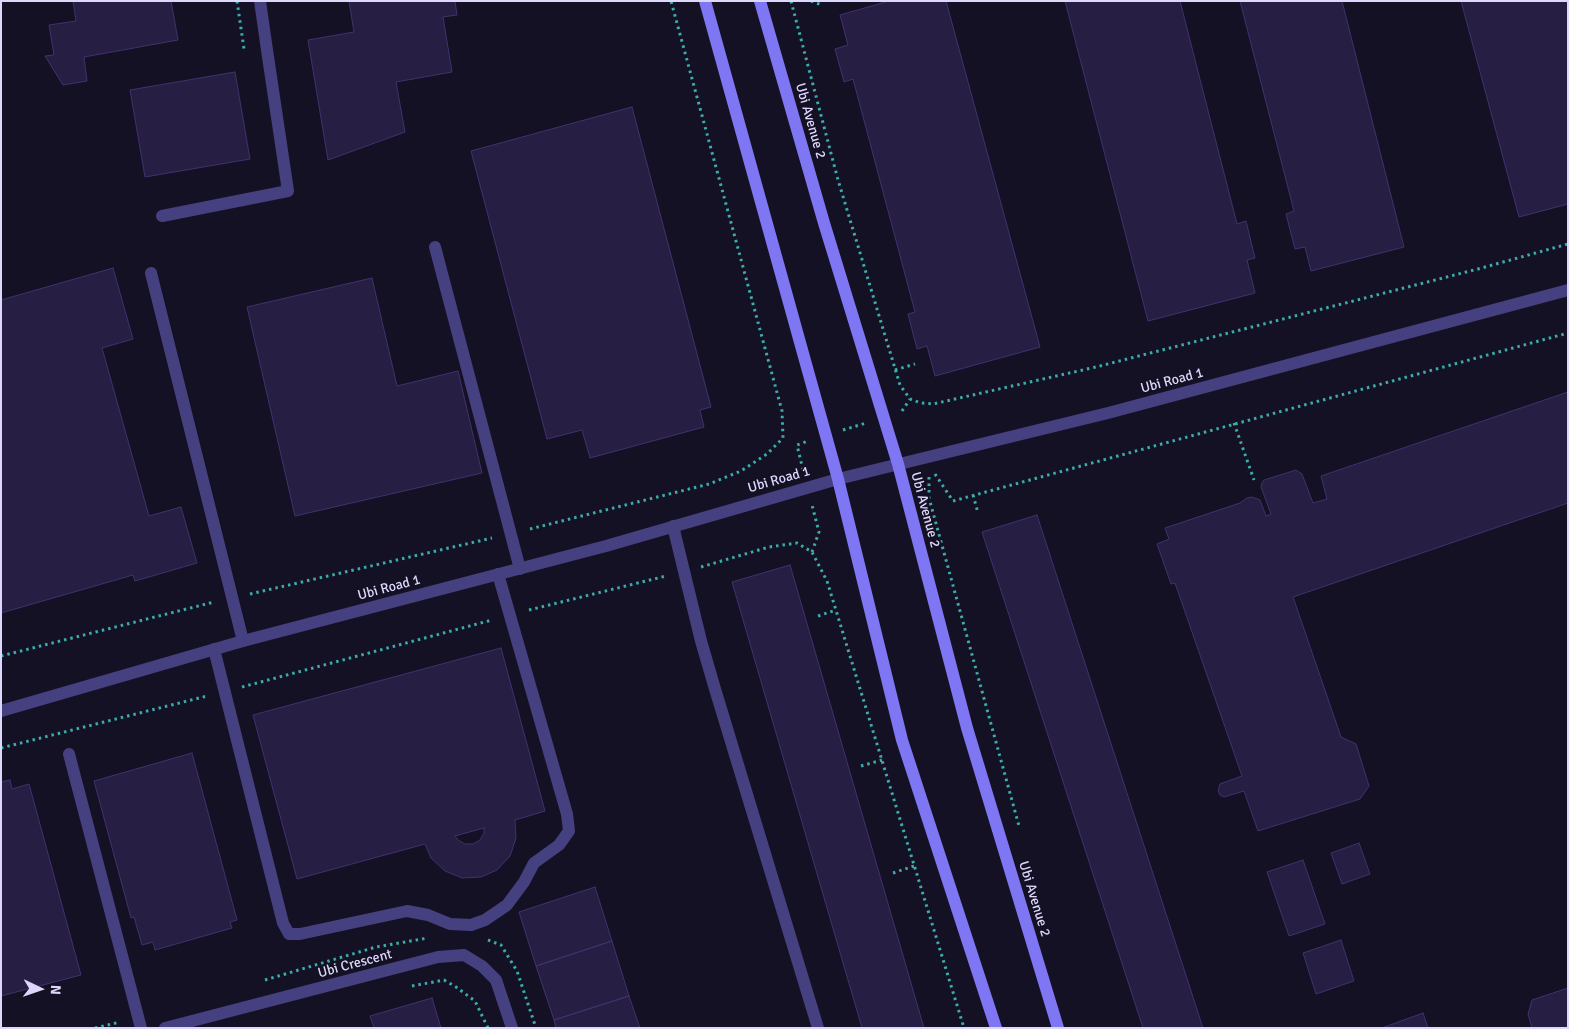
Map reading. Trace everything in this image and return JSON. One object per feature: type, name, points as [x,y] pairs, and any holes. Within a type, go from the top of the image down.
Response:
[{"type":"main road","points":[[706,1],[838,479],[902,740],[996,1028]]},
{"type":"main road","name":"Ubi Avenue 2","points":[[760,1],[824,223],[898,464],[967,728],[1058,1028]]},
{"type":"street","points":[[162,216],[288,191],[260,1]]},
{"type":"street","points":[[435,247],[520,569]]},
{"type":"street","points":[[151,273],[243,641]]},
{"type":"street","name":"Ubi Road 1","points":[[1,711],[214,649],[606,546],[838,479],[1108,413],[1568,290]]},
{"type":"street","points":[[673,526],[715,688],[818,1028]]},
{"type":"street","points":[[214,649],[283,923],[290,934],[300,934],[407,911],[428,915],[450,924],[471,925],[485,920],[507,905],[524,882],[534,863],[559,846],[569,831],[567,814],[498,574]]},
{"type":"street","points":[[69,754],[141,1028]]},
{"type":"street","name":"Ubi Crescent","points":[[166,1028],[186,1025],[438,958],[464,955],[482,966],[496,980],[512,1028]]},
{"type":"path","points":[[1,656],[233,598],[510,534],[709,484],[741,471],[767,454],[783,438],[782,411],[671,1]]},
{"type":"path","points":[[791,1],[838,180],[895,370],[900,385],[910,399],[921,403],[933,404],[1096,367],[1568,244]]},
{"type":"path","points":[[811,1],[822,5]]},
{"type":"path","points":[[930,467],[953,501],[1568,333]]},
{"type":"path","points":[[895,370],[915,364]]},
{"type":"path","points":[[796,444],[901,414],[910,399]]},
{"type":"path","points":[[1234,423],[1254,480]]},
{"type":"path","points":[[929,474],[929,498],[1022,835]]},
{"type":"path","points":[[973,495],[978,513]]},
{"type":"path","points":[[812,552],[820,532]]},
{"type":"path","points":[[1,748],[225,692],[509,615],[684,572],[769,547],[797,543],[812,552],[827,581],[964,1028]]},
{"type":"path","points":[[818,616],[836,610]]},
{"type":"path","points":[[862,766],[882,760]]},
{"type":"path","points":[[893,873],[914,866]]},
{"type":"path","points":[[405,988],[444,980],[474,1001],[488,1028]]},
{"type":"building","points":[[73,1],[171,1],[178,40],[84,57],[87,81],[63,85],[45,56],[54,55],[49,25],[76,21]]},
{"type":"building","points":[[349,1],[455,1],[457,15],[443,17],[452,72],[396,82],[405,132],[328,160],[308,40],[354,32]]},
{"type":"building","points":[[889,1],[946,1],[1040,347],[935,376],[927,346],[917,349],[908,314],[915,312],[853,79],[844,82],[835,49],[848,45],[840,15]]},
{"type":"building","points":[[1065,1],[1180,1],[1237,224],[1246,221],[1255,258],[1247,260],[1255,293],[1148,321]]},
{"type":"building","points":[[1240,1],[1342,1],[1404,247],[1311,271],[1305,247],[1295,249],[1286,214],[1294,211]]},
{"type":"building","points":[[1461,1],[1568,1],[1568,204],[1519,217]]},
{"type":"building","points":[[235,72],[250,159],[145,177],[130,90]]},
{"type":"building","points":[[632,107],[711,407],[700,410],[704,427],[590,458],[582,430],[547,439],[471,151]]},
{"type":"building","points":[[113,268],[133,339],[102,348],[149,516],[181,507],[197,563],[135,581],[133,575],[1,613],[1,300]]},
{"type":"building","points":[[372,278],[397,386],[458,371],[482,473],[295,516],[247,307]]},
{"type":"building","points":[[1568,392],[1568,503],[1293,597],[1341,737],[1356,744],[1369,786],[1360,799],[1258,831],[1244,791],[1224,797],[1218,791],[1220,784],[1242,776],[1175,583],[1171,584],[1157,544],[1169,539],[1165,528],[1240,503],[1252,497],[1260,500],[1266,516],[1271,514],[1261,487],[1262,483],[1264,480],[1296,470],[1302,474],[1313,503],[1327,499],[1321,476]]},
{"type":"building","points":[[1037,515],[1203,1028],[1143,1028],[982,532]]},
{"type":"building","points":[[790,565],[924,1028],[862,1028],[732,582]]},
{"type":"building","points":[[501,648],[545,811],[515,820],[516,838],[510,856],[497,870],[481,877],[462,878],[445,871],[431,858],[425,844],[297,879],[253,715]],"holes":[[[484,828],[484,833],[480,840],[473,844],[465,844],[455,836]]]},
{"type":"building","points":[[192,753],[237,920],[230,922],[232,928],[155,950],[153,942],[142,945],[134,917],[131,918],[94,781]]},
{"type":"building","points":[[10,780],[12,789],[29,784],[81,975],[1,996],[1,782]]},
{"type":"building","points":[[1359,843],[1370,874],[1342,884],[1331,853]]},
{"type":"building","points":[[1303,860],[1325,924],[1289,936],[1267,872]]},
{"type":"building","points":[[595,887],[612,941],[536,966],[519,912]]},
{"type":"building","points":[[1341,940],[1354,981],[1316,994],[1303,953]]},
{"type":"building","points":[[612,941],[629,996],[554,1020],[536,966]]},
{"type":"building","points":[[1568,988],[1568,1028],[1532,1028],[1528,1014],[1532,1000]]},
{"type":"building","points":[[629,996],[640,1028],[556,1028],[554,1020]]},
{"type":"building","points":[[432,998],[441,1028],[374,1028],[370,1016]]},
{"type":"building","points":[[1423,1013],[1428,1028],[1382,1028]]}]
